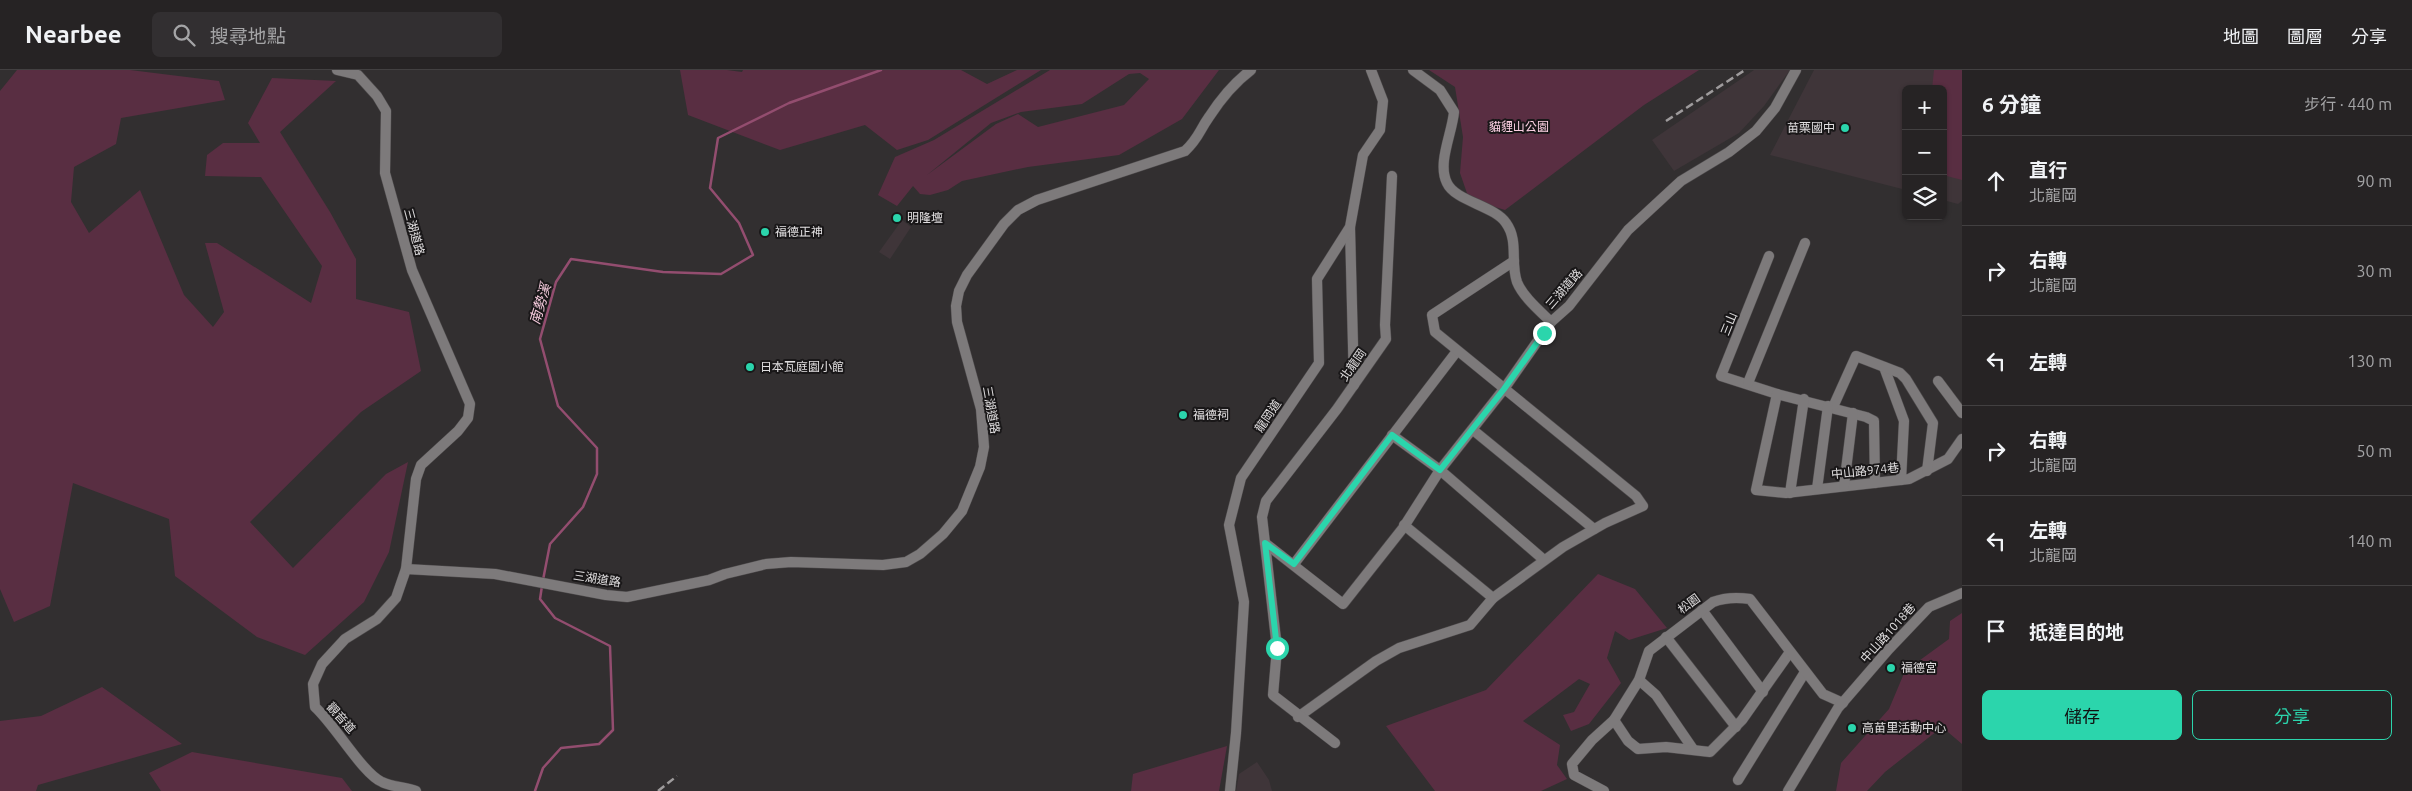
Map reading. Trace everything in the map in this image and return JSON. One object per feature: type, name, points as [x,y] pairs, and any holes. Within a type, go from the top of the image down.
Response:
[{"type":"street","name":"三湖道路","points":[[337,70],[358,75],[377,96],[386,111],[385,173],[412,270],[470,404],[468,418],[458,431],[422,465],[416,480],[406,569],[495,574],[606,595],[627,597],[709,580],[724,574],[761,566],[791,562],[883,565],[906,562],[920,554],[943,534],[962,511],[980,467],[984,447],[981,409],[957,322],[956,306],[959,291],[967,275],[1004,224],[1018,210],[1037,200],[1185,151],[1198,139],[1208,118],[1228,93],[1251,70]]},
{"type":"street","name":"龍岡道","points":[[1230,791],[1244,602],[1229,525],[1241,478],[1319,363],[1317,278],[1350,227],[1363,155],[1380,130],[1384,101],[1371,70]]},
{"type":"street","name":"三湖道路","points":[[1413,70],[1440,90],[1454,112],[1444,163],[1447,184],[1457,193],[1506,222],[1514,243],[1514,261],[1518,284],[1534,305],[1552,322],[1569,306],[1628,230],[1647,210],[1680,181],[1729,152],[1756,131],[1775,108],[1796,70]]},
{"type":"street","name":"北龍岡","points":[[1335,743],[1298,717],[1273,696],[1277,648],[1262,517],[1266,501],[1354,385],[1386,339],[1392,176]]},
{"type":"street","points":[[1350,227],[1354,385]]},
{"type":"street","points":[[1748,383],[1805,243]]},
{"type":"street","name":"三山","points":[[1769,256],[1722,376],[1777,394],[1804,399],[1853,413],[1874,421],[1875,483]]},
{"type":"street","points":[[1298,717],[1376,661],[1399,648],[1470,625],[1494,598],[1544,560],[1594,529],[1644,506],[1636,496],[1434,332],[1432,315],[1514,261]]},
{"type":"street","points":[[1265,543],[1343,604],[1404,525],[1440,470],[1473,430],[1552,322]]},
{"type":"street","points":[[1294,564],[1457,351]]},
{"type":"street","points":[[1818,489],[1831,407],[1856,356],[1900,373],[1930,415],[1933,423],[1927,471]]},
{"type":"street","points":[[1884,367],[1904,421],[1901,480]]},
{"type":"street","points":[[1938,380],[1962,413]]},
{"type":"street","name":"中山路974巷","points":[[1777,394],[1756,490],[1790,493],[1901,480],[1927,471],[1948,459],[1962,439]]},
{"type":"street","points":[[1790,493],[1804,399]]},
{"type":"street","points":[[1844,486],[1853,413]]},
{"type":"street","points":[[1473,430],[1594,529]]},
{"type":"street","points":[[1392,435],[1440,470],[1544,560]]},
{"type":"street","points":[[1404,525],[1494,598]]},
{"type":"street","name":"觀音道","points":[[406,569],[396,598],[377,619],[345,638],[322,664],[314,684],[315,707],[328,719],[368,772],[382,782],[416,791]]},
{"type":"street","name":"中山路1018巷","points":[[1843,703],[1928,607],[1962,593]]},
{"type":"street","name":"松園","points":[[1604,791],[1574,775],[1572,764],[1592,740],[1614,720],[1639,680],[1649,651],[1702,610],[1722,598],[1737,597],[1750,599],[1823,694],[1843,703]]},
{"type":"street","points":[[1702,610],[1762,692]]},
{"type":"street","points":[[1666,637],[1736,727]]},
{"type":"street","points":[[1614,720],[1628,741],[1638,749],[1666,747],[1710,752],[1736,727],[1790,652]]},
{"type":"street","points":[[1738,780],[1805,672]]},
{"type":"street","points":[[1639,680],[1656,696],[1693,749]]},
{"type":"street","points":[[1788,791],[1843,703]]},
{"type":"shaded area","points":[[1754,70],[1790,70],[1764,106],[1739,133],[1674,171],[1652,140]]},
{"type":"shaded area","name":"苗栗國中","points":[[1814,70],[1962,70],[1962,201],[1958,204],[1947,201],[1947,85],[1902,85],[1902,189],[1770,155]]},
{"type":"shaded area","points":[[902,220],[911,227],[890,259],[879,252]]},
{"type":"shaded area","points":[[1257,762],[1269,780],[1272,791],[1236,791],[1239,774]]},
{"type":"green space","points":[[17,70],[130,70],[219,81],[225,100],[121,118],[116,144],[74,167],[71,202],[89,233],[140,190],[184,295],[213,327],[224,312],[205,243],[217,243],[311,303],[322,266],[261,177],[205,176],[207,155],[223,143],[260,143],[248,123],[272,78],[336,81],[280,132],[330,212],[356,259],[356,299],[409,312],[421,371],[361,412],[250,522],[293,568],[386,474],[408,462],[389,552],[364,602],[305,655],[257,637],[175,576],[169,519],[73,483],[50,606],[14,622],[0,589],[0,91]]},
{"type":"green space","points":[[680,70],[727,70],[742,72],[743,70],[961,70],[987,84],[1017,70],[1041,70],[928,140],[897,150],[865,125],[780,150],[688,115]]},
{"type":"green space","points":[[1050,70],[1219,70],[1182,119],[1119,155],[1028,167],[962,181],[948,190],[930,195],[920,194],[913,186],[897,206],[878,195],[895,157],[934,140]],"holes":[[[1140,73],[1149,79],[1124,105],[1038,127],[1018,114],[996,124],[927,175],[991,123],[1021,112],[1082,104],[1129,74]]]},
{"type":"green space","name":"貓貍山公園","points":[[1429,70],[1699,70],[1644,105],[1505,210],[1469,199],[1460,173],[1463,137],[1455,87]]},
{"type":"green space","points":[[1934,70],[1962,70],[1962,180],[1947,176],[1947,85],[1932,85]]},
{"type":"green space","points":[[1598,574],[1635,589],[1667,628],[1629,640],[1615,631],[1607,658],[1621,683],[1589,724],[1571,731],[1563,715],[1574,712],[1590,684],[1579,679],[1523,721],[1560,745],[1557,765],[1567,779],[1541,791],[1435,791],[1386,726],[1486,690]]},
{"type":"green space","points":[[1962,613],[1962,744],[1942,727],[1885,772],[1867,791],[1836,791],[1841,763],[1889,709],[1905,671],[1949,639],[1950,621]]},
{"type":"green space","points":[[102,687],[182,744],[38,785],[36,791],[0,791],[0,721],[41,716]]},
{"type":"green space","points":[[1227,746],[1219,791],[1131,791],[1133,774]]},
{"type":"green space","points":[[192,752],[342,778],[352,791],[161,791],[149,773]]},
{"type":"waterway","name":"南勢溪","points":[[543,580],[550,544],[583,507],[597,474],[597,448],[558,406],[540,339],[556,282],[571,259],[663,272],[721,274],[753,255],[739,223],[710,188],[718,138],[789,103],[881,70]]},
{"type":"waterway","name":"南勢溪","points":[[535,791],[543,768],[561,748],[599,744],[613,730],[610,646],[555,618],[540,599],[542,586]]},
{"type":"railway","points":[[1666,121],[1745,70]]},
{"type":"railway","points":[[658,791],[677,776]]},
{"type":"place","name":"苗栗國中","points":[[1845,128]]},
{"type":"place","name":"明隆壇","points":[[897,218]]},
{"type":"place","name":"福德正神","points":[[765,232]]},
{"type":"place","name":"日本瓦庭園小館","points":[[750,367]]},
{"type":"place","name":"福德祠","points":[[1183,415]]},
{"type":"place","name":"福德宮","points":[[1891,668]]},
{"type":"place","name":"高苗里活動中心","points":[[1852,728]]},
{"type":"route","points":[[1277,648],[1265,543],[1270,549],[1294,564],[1392,435],[1440,470],[1473,430],[1544,333]]}]
